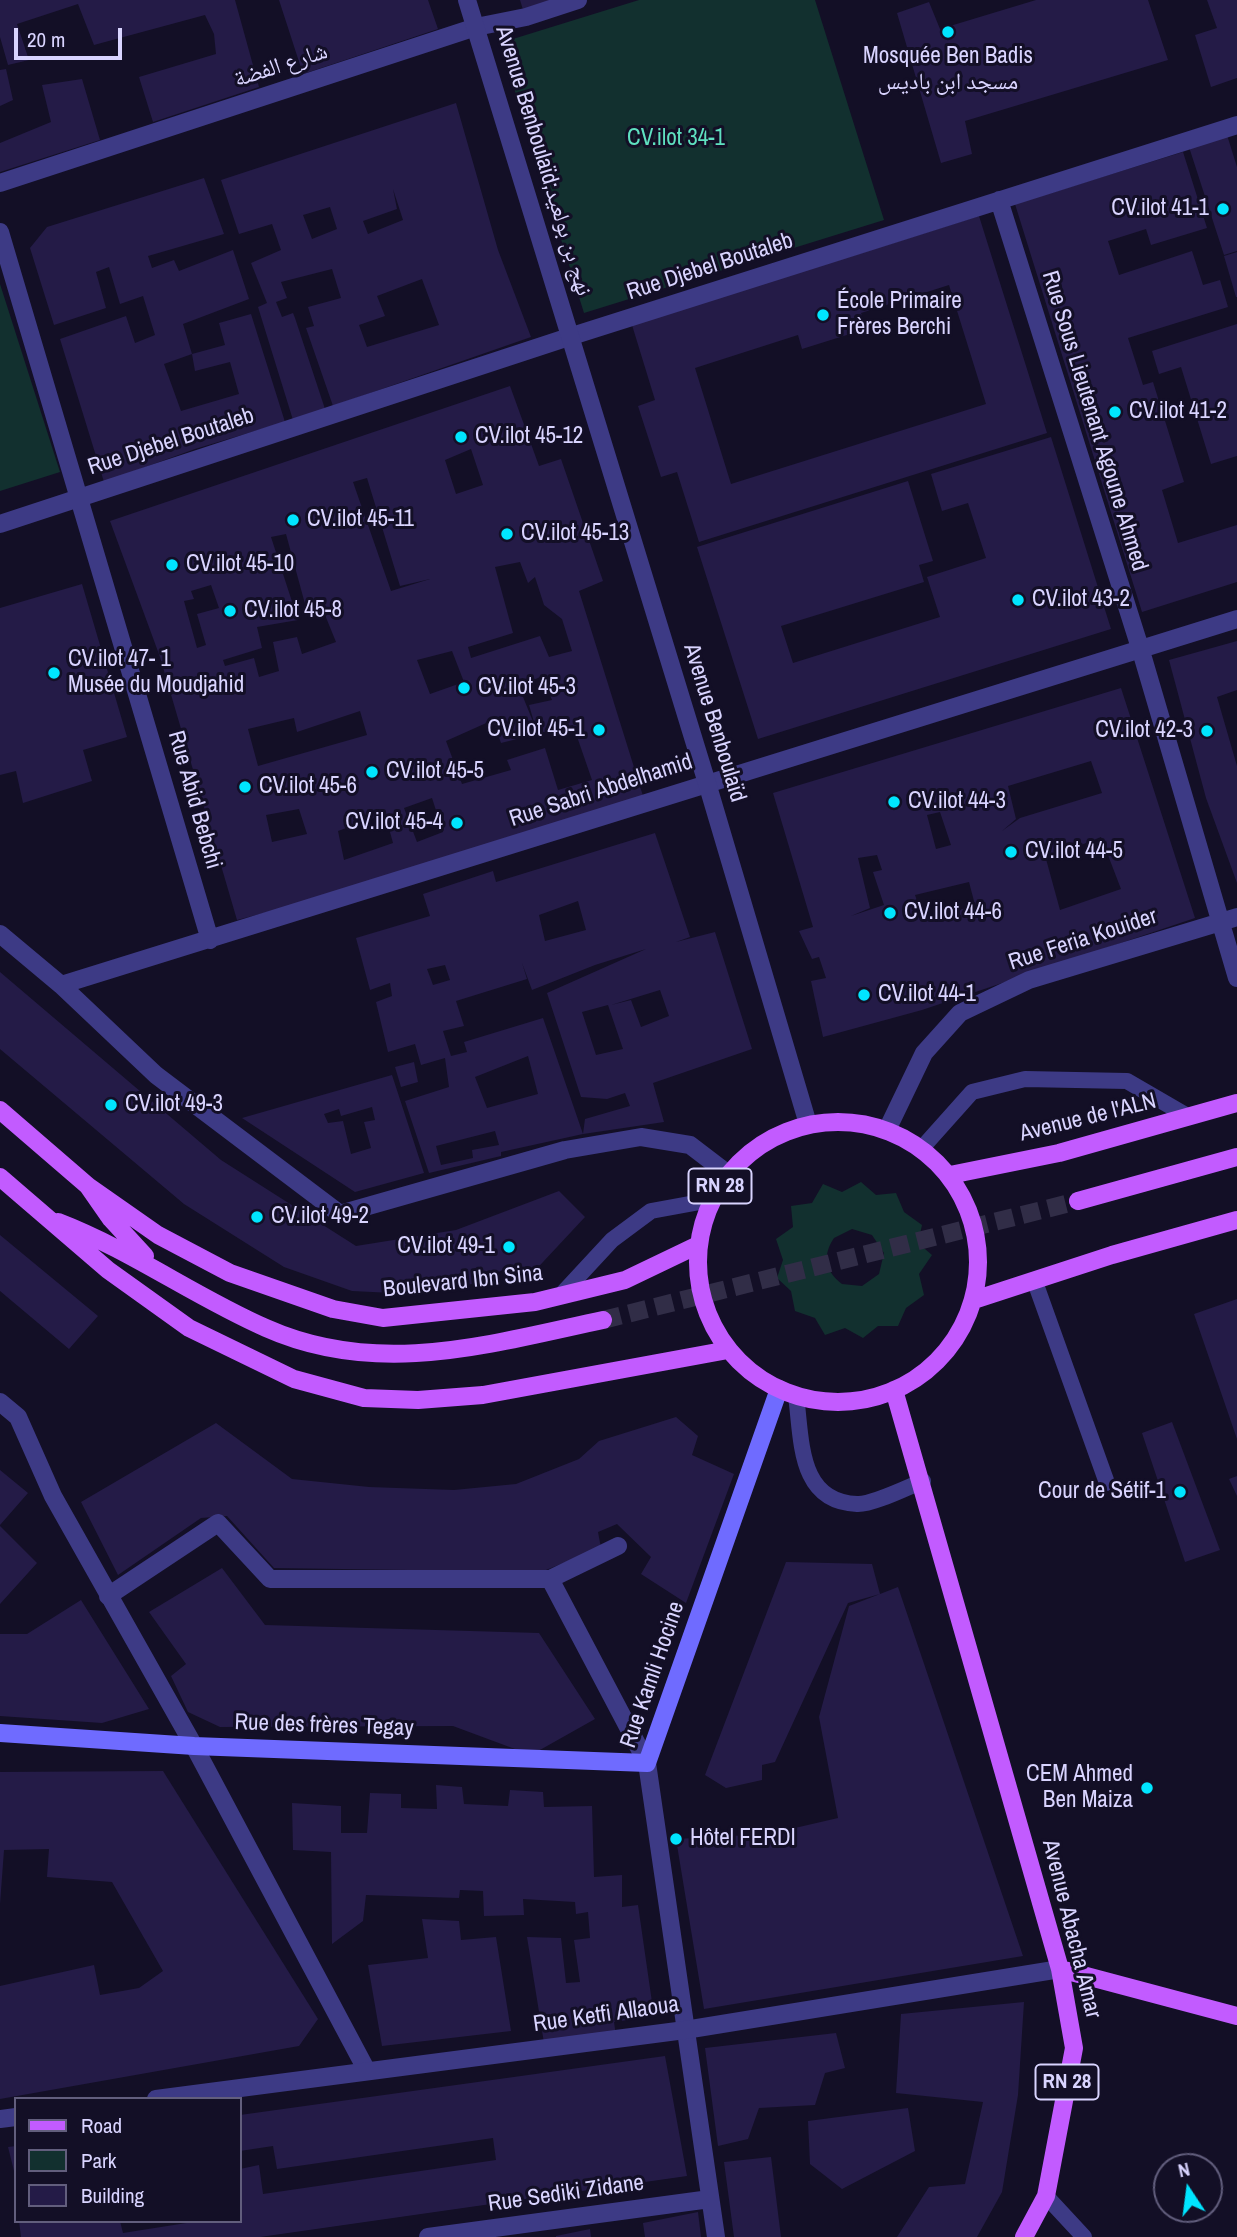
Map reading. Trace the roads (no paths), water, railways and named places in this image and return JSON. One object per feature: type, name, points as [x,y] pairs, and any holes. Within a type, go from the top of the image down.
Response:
[{"type":"main road","name":"Avenue de l'ALN","points":[[950,1175],[1059,1153],[1237,1103]]},
{"type":"main road","points":[[0,1110],[88,1185],[111,1219],[159,1271]]},
{"type":"main road","name":"RN 28","points":[[848,1121],[887,1130],[922,1148],[950,1175],[971,1214],[979,1257],[974,1300],[957,1337],[930,1369],[894,1390],[862,1400],[829,1402],[779,1390],[751,1373],[728,1350],[708,1318],[698,1282],[698,1245],[711,1200],[728,1174],[750,1152],[778,1135],[808,1124],[848,1121]]},
{"type":"main road","points":[[1078,1201],[1237,1157]]},
{"type":"main road","points":[[0,1177],[42,1216],[108,1270],[190,1328],[294,1379],[364,1398],[418,1400],[483,1395],[728,1350]]},
{"type":"main road","name":"Boulevard Ibn Sina","points":[[88,1185],[158,1235],[230,1273],[333,1309],[383,1318],[535,1302],[625,1280],[698,1245]]},
{"type":"main road","points":[[42,1216],[107,1242],[267,1329],[335,1350],[398,1356],[472,1348],[603,1320]]},
{"type":"main road","points":[[974,1300],[1112,1255],[1237,1220]]},
{"type":"main road","name":"Rue Kamli Hocine","points":[[647,1763],[779,1390]]},
{"type":"main road","name":"Avenue Abacha Amar","points":[[894,1390],[923,1481],[1060,1969],[1074,2048],[1046,2196],[1024,2237]]},
{"type":"main road","name":"Rue des frères Tegay","points":[[0,1733],[194,1746],[647,1763]]},
{"type":"main road","points":[[1060,1969],[1237,2017]]},
{"type":"street","name":"Avenue Benboulaïd;نهج بن بولعيد","points":[[467,0],[572,337]]},
{"type":"street","name":"شارع الفضة","points":[[0,183],[477,27],[526,17],[578,0]]},
{"type":"street","name":"Rue Djebel Boutaleb","points":[[0,524],[572,337],[1237,125]]},
{"type":"street","name":"Rue Sous Lieutenant Agoune Ahmed","points":[[999,201],[1140,651],[1228,919],[1237,978]]},
{"type":"street","name":"Rue Abid Bebchi","points":[[0,232],[210,940]]},
{"type":"street","name":"Avenue Benboulaïd","points":[[572,337],[808,1124]]},
{"type":"street","name":"Rue Sabri Abdelhamid","points":[[61,985],[1237,619]]},
{"type":"street","name":"Rue Feria Kouider","points":[[887,1130],[924,1053],[960,1013],[1029,980],[1228,919]]},
{"type":"street","points":[[0,934],[61,985],[156,1075],[340,1214],[565,1150],[641,1138],[690,1145],[728,1174]]},
{"type":"street","points":[[0,1402],[18,1417],[53,1496],[194,1746],[367,2071]]},
{"type":"street","points":[[108,1596],[218,1522],[270,1579],[550,1579],[618,1546]]},
{"type":"street","points":[[550,1579],[647,1763]]},
{"type":"street","name":"Rue Kamli Hocine","points":[[647,1763],[716,2237]]},
{"type":"street","name":"Rue Ketfi Allaoua","points":[[171,2097],[685,2030],[1060,1969]]},
{"type":"street","name":"Rue Sediki Zidane","points":[[428,2237],[710,2199]]},
{"type":"lane","points":[[922,1148],[972,1092],[1025,1079],[1127,1081],[1189,1117]]},
{"type":"lane","points":[[561,1295],[612,1240],[651,1211],[711,1200]]},
{"type":"lane","points":[[1035,1282],[1107,1483]]},
{"type":"lane","points":[[796,1396],[806,1470],[824,1494],[858,1505],[923,1481]]},
{"type":"lane","points":[[1046,2196],[1084,2237]]},
{"type":"tunnel","points":[[603,1320],[1078,1201]]},
{"type":"place","name":"Mosquée Ben Badis مسجد ابن باديس","points":[[948,32]]},
{"type":"place","name":"CV.ilot 41-1","points":[[1223,209]]},
{"type":"place","name":"École Primaire Frères Berchi","points":[[823,315]]},
{"type":"place","name":"CV.ilot 41-2","points":[[1115,412]]},
{"type":"place","name":"CV.ilot 45-12","points":[[461,437]]},
{"type":"place","name":"CV.ilot 45-11","points":[[293,520]]},
{"type":"place","name":"CV.ilot 45-13","points":[[507,534]]},
{"type":"place","name":"CV.ilot 45-10","points":[[172,565]]},
{"type":"place","name":"CV.ilot 43-2","points":[[1018,600]]},
{"type":"place","name":"CV.ilot 45-8","points":[[230,611]]},
{"type":"place","name":"CV.ilot 47- 1 Musée du Moudjahid","points":[[54,673]]},
{"type":"place","name":"CV.ilot 45-3","points":[[464,688]]},
{"type":"place","name":"CV.ilot 45-1","points":[[599,730]]},
{"type":"place","name":"CV.ilot 42-3","points":[[1207,731]]},
{"type":"place","name":"CV.ilot 45-5","points":[[372,772]]},
{"type":"place","name":"CV.ilot 45-6","points":[[245,787]]},
{"type":"place","name":"CV.ilot 44-3","points":[[894,802]]},
{"type":"place","name":"CV.ilot 45-4","points":[[457,823]]},
{"type":"place","name":"CV.ilot 44-5","points":[[1011,852]]},
{"type":"place","name":"CV.ilot 44-6","points":[[890,913]]},
{"type":"place","name":"CV.ilot 44-1","points":[[864,995]]},
{"type":"place","name":"CV.ilot 49-3","points":[[111,1105]]},
{"type":"place","name":"CV.ilot 49-2","points":[[257,1217]]},
{"type":"place","name":"CV.ilot 49-1","points":[[509,1247]]},
{"type":"place","name":"Cour de Sétif-1","points":[[1180,1492]]},
{"type":"place","name":"CEM Ahmed Ben Maiza","points":[[1147,1788]]},
{"type":"place","name":"Hôtel FERDI","points":[[676,1839]]},
{"type":"park label","name":"CV.ilot 34-1","points":[[676,139]]}]
